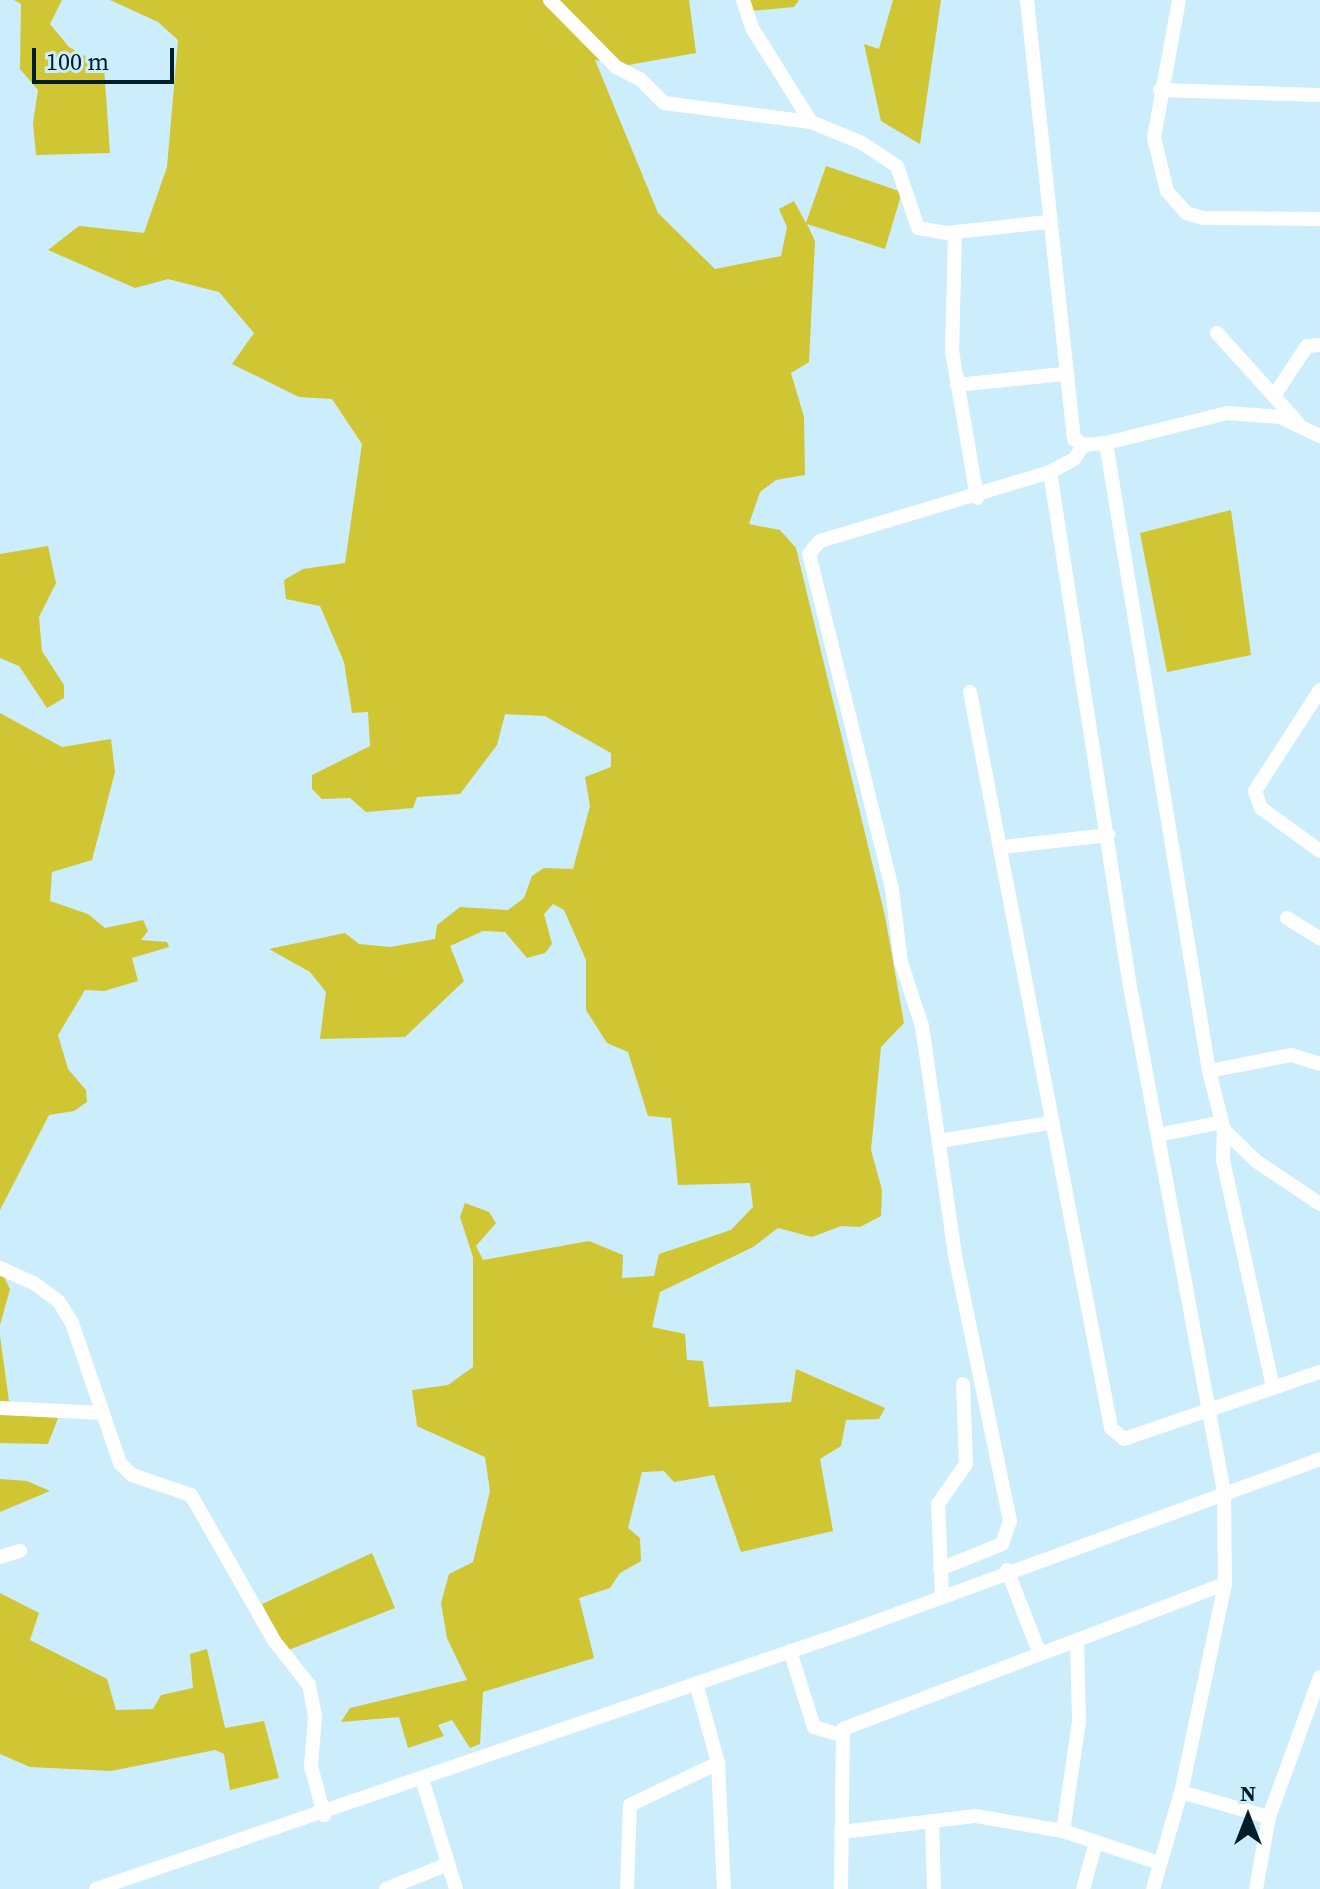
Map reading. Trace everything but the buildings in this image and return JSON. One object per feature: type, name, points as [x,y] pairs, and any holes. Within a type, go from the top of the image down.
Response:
[{"type":"street","points":[[550,0],[616,67],[640,79],[664,103],[811,122],[860,142],[897,166],[918,228],[955,232],[1047,222]]},
{"type":"street","points":[[743,0],[752,28],[811,122]]},
{"type":"street","points":[[1027,0],[1069,431],[1084,445],[1106,443],[1227,413],[1255,413],[1298,423],[1320,436]]},
{"type":"street","points":[[1179,0],[1160,90],[1154,138],[1158,166],[1181,209],[1204,218],[1320,219]]},
{"type":"street","points":[[1160,90],[1320,95]]},
{"type":"street","points":[[955,232],[952,351],[977,498]]},
{"type":"street","points":[[1217,333],[1298,423]]},
{"type":"street","points":[[1274,396],[1307,346],[1320,345]]},
{"type":"street","points":[[957,385],[1063,374]]},
{"type":"street","points":[[1106,443],[1209,1071],[1223,1126],[1223,1160],[1273,1387]]},
{"type":"street","points":[[940,1569],[1002,1544],[1010,1521],[955,1255],[922,1026],[901,962],[892,889],[809,554],[820,541],[977,498],[1050,472],[1074,459],[1084,445]]},
{"type":"street","points":[[1050,472],[1158,1135],[1224,1492],[1225,1584],[1181,1792],[1153,1889]]},
{"type":"street","points":[[1320,690],[1314,714],[1255,791],[1261,808],[1320,851]]},
{"type":"street","points":[[970,692],[1003,847],[1049,1123],[1111,1428],[1124,1439],[1320,1372]]},
{"type":"street","points":[[1003,847],[1108,835]]},
{"type":"street","points":[[1287,918],[1320,939]]},
{"type":"street","points":[[1209,1071],[1291,1055],[1320,1064]]},
{"type":"street","points":[[939,1141],[1049,1123]]},
{"type":"street","points":[[1158,1135],[1223,1126]]},
{"type":"street","points":[[1223,1126],[1256,1161],[1320,1204]]},
{"type":"street","points":[[0,1268],[34,1283],[59,1302],[72,1323],[116,1458],[132,1475],[191,1495],[275,1642],[309,1685],[315,1717],[311,1766],[324,1815]]},
{"type":"street","points":[[942,1595],[938,1504],[966,1464],[969,1450],[963,1384]]},
{"type":"street","points":[[0,1408],[103,1413]]},
{"type":"street","points":[[96,1889],[148,1867],[324,1815],[790,1651],[1320,1459]]},
{"type":"street","points":[[0,1557],[20,1551]]},
{"type":"street","points":[[1007,1570],[1040,1654]]},
{"type":"street","points":[[841,1889],[840,1735],[849,1725],[1225,1584]]},
{"type":"street","points":[[1063,1831],[1079,1721],[1077,1641]]},
{"type":"street","points":[[790,1651],[814,1727],[840,1735]]},
{"type":"street","points":[[1256,1889],[1269,1817],[1320,1677]]},
{"type":"street","points":[[696,1683],[718,1763],[724,1889]]},
{"type":"street","points":[[627,1889],[630,1805],[718,1763]]},
{"type":"street","points":[[422,1779],[456,1889]]},
{"type":"street","points":[[1181,1792],[1269,1817]]},
{"type":"street","points":[[841,1832],[976,1816],[1063,1831],[1160,1863]]},
{"type":"street","points":[[932,1821],[934,1889]]},
{"type":"street","points":[[1083,1889],[1096,1842]]},
{"type":"street","points":[[392,1888],[448,1864]]},
{"type":"shaded area","points":[[14,0],[62,0],[50,24],[69,47],[104,67],[110,153],[36,155],[33,123],[38,90],[20,69],[21,4]]},
{"type":"shaded area","points":[[110,0],[689,0],[696,53],[628,65],[595,60],[658,213],[715,269],[781,256],[787,227],[779,209],[794,201],[806,223],[826,166],[902,192],[885,249],[807,224],[815,241],[809,362],[791,373],[804,417],[805,475],[776,480],[760,492],[749,524],[780,530],[796,548],[885,916],[904,1023],[881,1047],[871,1150],[882,1190],[881,1216],[860,1227],[841,1226],[812,1237],[778,1228],[753,1247],[660,1292],[652,1327],[685,1334],[687,1360],[703,1361],[709,1407],[791,1402],[796,1369],[885,1408],[879,1419],[846,1420],[841,1446],[820,1459],[833,1531],[741,1552],[714,1475],[674,1482],[664,1471],[642,1472],[628,1528],[640,1538],[641,1561],[620,1573],[610,1588],[579,1598],[594,1658],[483,1692],[480,1744],[470,1748],[452,1720],[438,1725],[444,1736],[408,1748],[399,1717],[341,1722],[350,1708],[467,1680],[447,1638],[441,1603],[449,1574],[473,1562],[490,1491],[485,1457],[417,1426],[412,1390],[448,1385],[473,1367],[473,1257],[460,1217],[465,1203],[489,1212],[496,1223],[476,1246],[483,1260],[589,1241],[623,1255],[622,1278],[654,1276],[659,1254],[731,1230],[753,1207],[750,1183],[678,1185],[671,1118],[648,1116],[628,1052],[607,1043],[586,1010],[586,960],[564,910],[553,904],[544,914],[552,944],[545,953],[527,958],[505,932],[483,931],[450,946],[464,981],[405,1037],[320,1039],[326,992],[310,972],[269,949],[345,933],[359,944],[390,947],[435,939],[437,925],[460,907],[508,910],[524,898],[532,876],[544,868],[573,869],[590,806],[585,777],[611,767],[611,753],[545,716],[505,714],[497,745],[460,794],[417,797],[413,808],[366,812],[350,798],[322,799],[312,789],[312,775],[370,746],[368,712],[352,713],[344,662],[320,606],[286,599],[284,580],[303,569],[345,563],[362,444],[332,399],[299,397],[232,364],[254,333],[219,292],[168,279],[135,288],[48,250],[79,226],[144,233],[167,167],[178,40],[158,22]]},
{"type":"shaded area","points":[[750,0],[799,0],[794,7],[750,11]]},
{"type":"shaded area","points":[[893,0],[941,0],[920,144],[881,121],[864,44],[879,49]]},
{"type":"shaded area","points":[[1231,510],[1251,655],[1167,672],[1140,533]]},
{"type":"shaded area","points":[[48,546],[56,583],[39,617],[42,651],[64,685],[64,698],[47,708],[19,666],[0,658],[0,554]]},
{"type":"shaded area","points":[[0,713],[62,747],[111,739],[115,772],[92,860],[52,872],[50,901],[88,914],[105,928],[143,920],[148,931],[141,940],[167,942],[169,947],[132,958],[138,981],[104,991],[85,990],[58,1035],[68,1069],[86,1090],[87,1102],[74,1111],[49,1115],[0,1210]]},
{"type":"shaded area","points":[[0,1269],[10,1289],[0,1325]]},
{"type":"shaded area","points":[[0,1336],[9,1401],[58,1418],[48,1444],[0,1443]]},
{"type":"shaded area","points":[[0,1479],[27,1481],[50,1491],[0,1512]]},
{"type":"shaded area","points":[[372,1553],[395,1608],[286,1651],[262,1604]]},
{"type":"shaded area","points":[[0,1593],[39,1613],[30,1640],[107,1679],[116,1710],[153,1709],[161,1695],[193,1688],[190,1654],[207,1649],[225,1728],[264,1721],[279,1778],[230,1790],[224,1754],[215,1750],[111,1771],[30,1767],[0,1754]]}]
